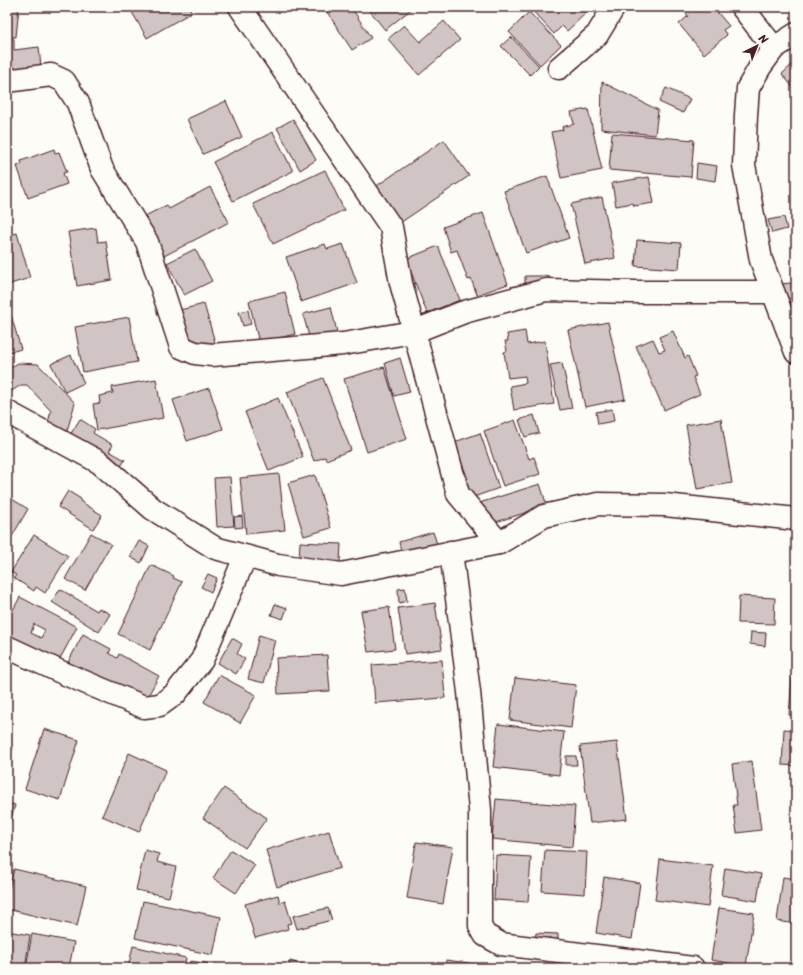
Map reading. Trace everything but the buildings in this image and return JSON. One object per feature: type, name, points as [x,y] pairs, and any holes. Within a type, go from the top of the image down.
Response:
[{"type":"street","points":[[240,7],[391,227],[401,283],[413,332],[458,494],[499,543]]},
{"type":"street","points":[[559,68],[597,35],[614,7]]},
{"type":"street","points":[[742,7],[774,48]]},
{"type":"street","points":[[796,34],[774,48],[760,67],[748,88],[744,165],[761,260],[796,352]]},
{"type":"street","points":[[7,81],[51,75],[64,81],[78,103],[102,169],[147,242],[181,347],[195,353],[212,355],[342,344],[413,332],[464,312],[546,290],[633,292],[773,292]]},
{"type":"street","points":[[7,412],[99,462],[152,509],[215,548],[278,565],[341,574],[499,543],[544,516],[598,504],[665,505],[796,519]]},
{"type":"street","points":[[451,552],[469,692],[480,810],[480,926],[485,935],[501,944],[693,968]]},
{"type":"street","points":[[7,647],[63,673],[144,707],[160,705],[175,694],[202,660],[245,556]]}]
